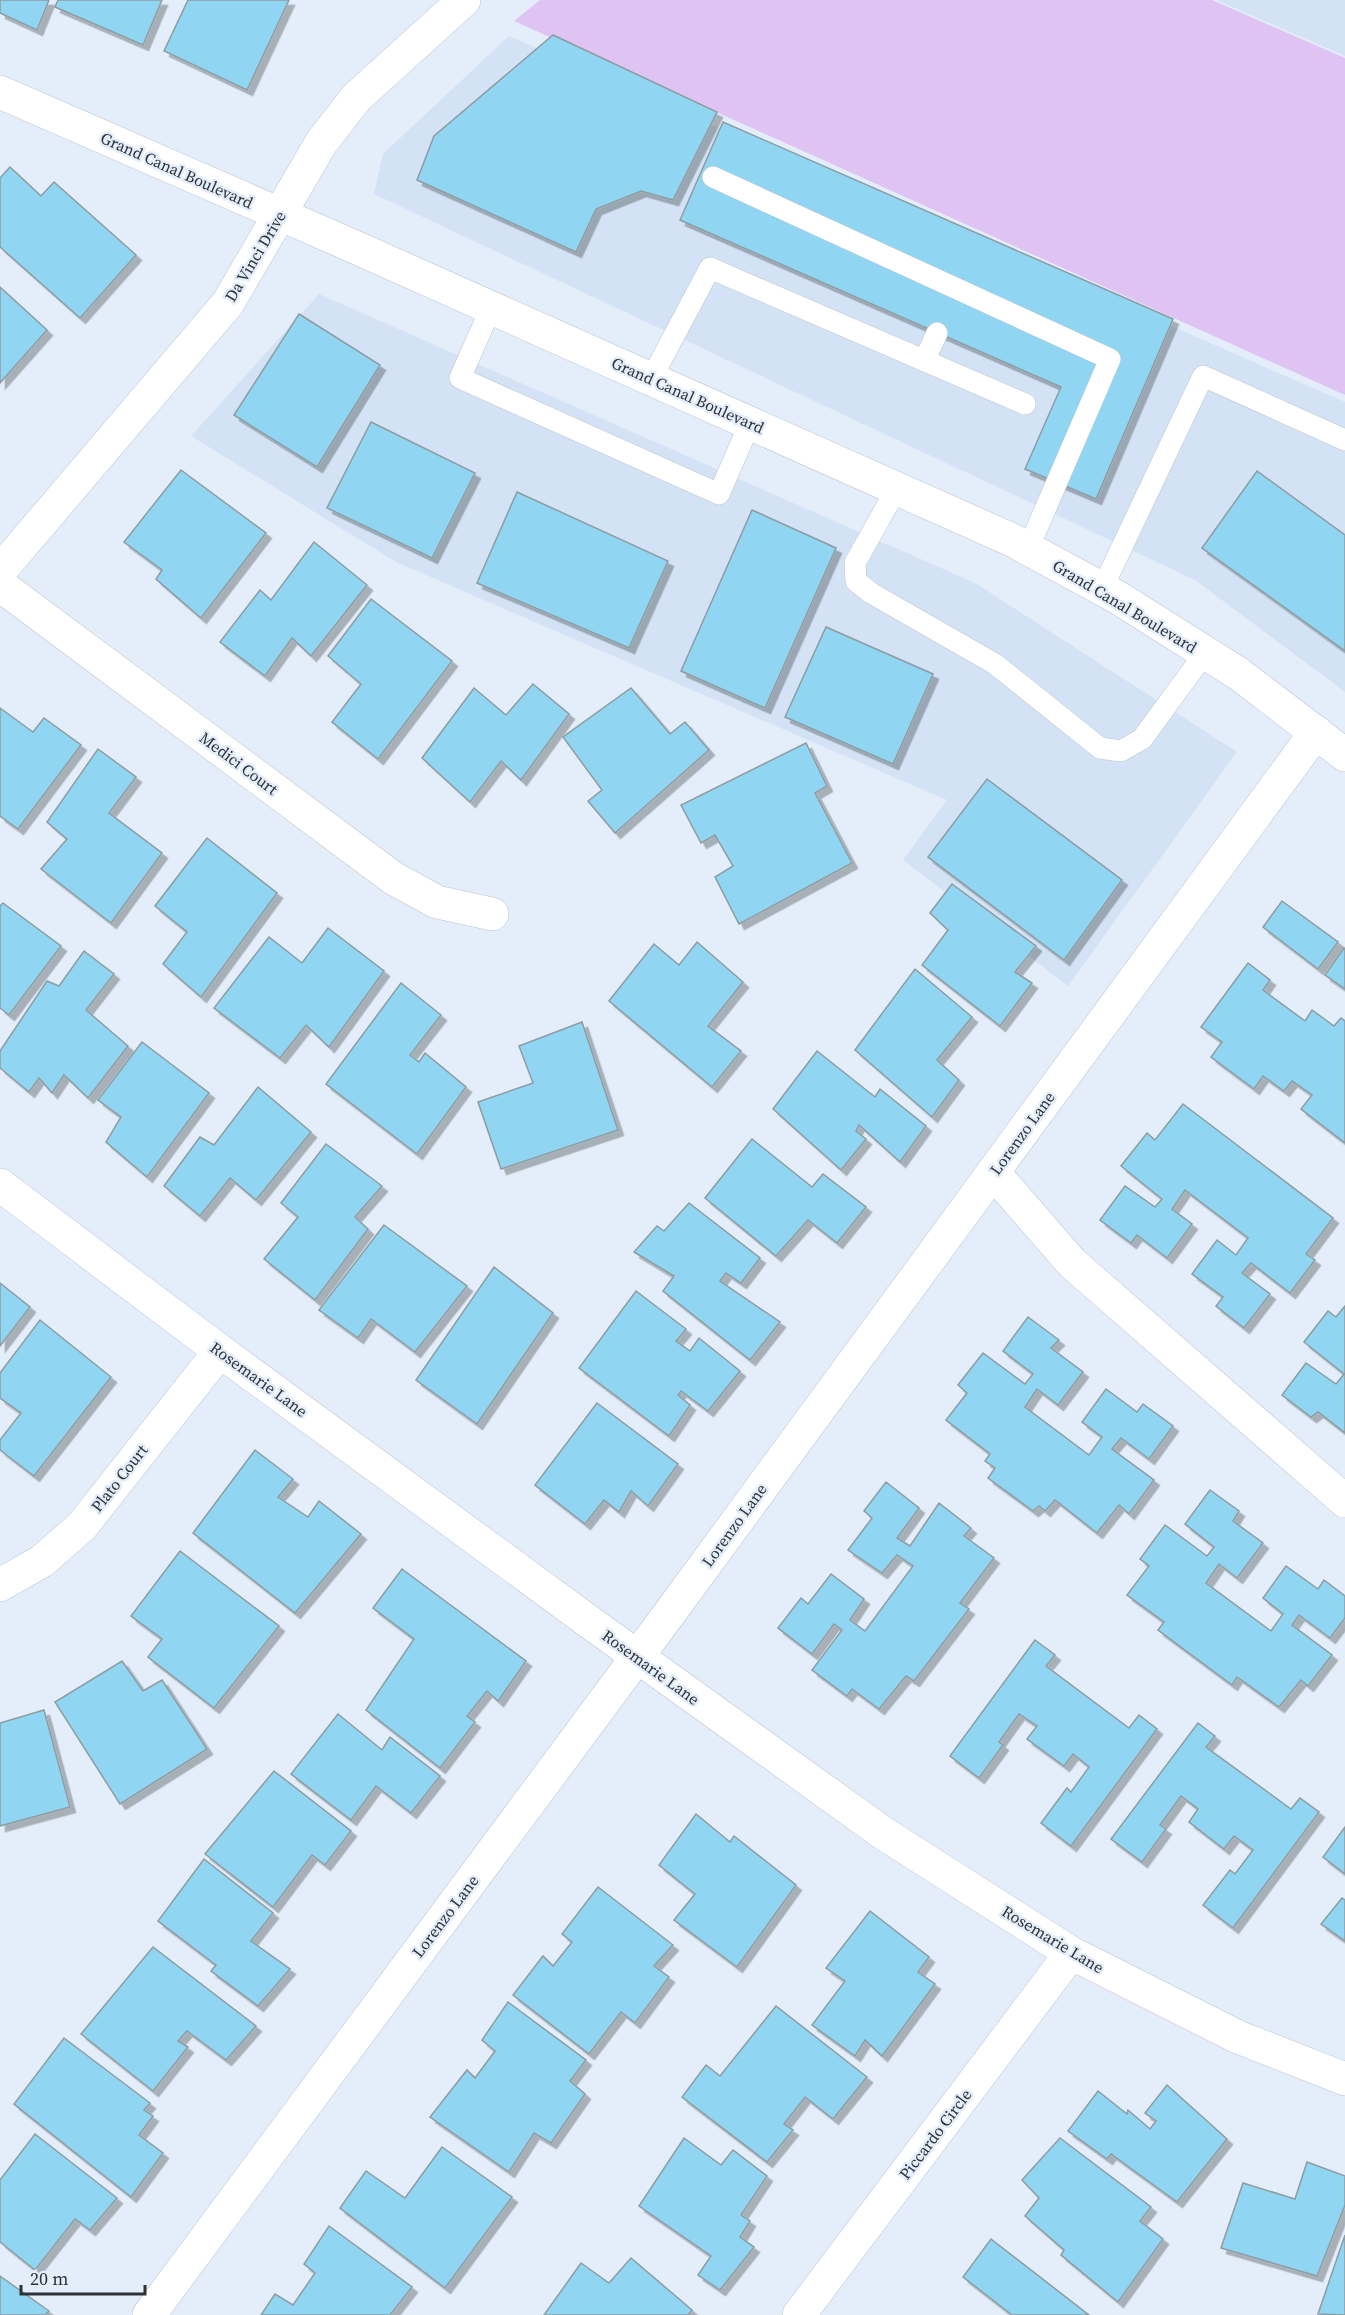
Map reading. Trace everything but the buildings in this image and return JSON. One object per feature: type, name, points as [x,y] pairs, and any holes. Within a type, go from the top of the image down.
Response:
[{"type":"street","name":"Da Vinci Drive","points":[[0,571],[228,303],[321,142],[356,98],[464,0]]},
{"type":"street","name":"Grand Canal Boulevard","points":[[0,92],[897,488],[1028,549],[1102,589],[1239,674],[1345,755]]},
{"type":"street","name":"Medici Court","points":[[0,585],[393,878],[437,902],[492,914]]},
{"type":"street","name":"Lorenzo Lane","points":[[149,2315],[637,1657],[1316,732]]},
{"type":"street","points":[[993,1172],[1072,1263],[1345,1501]]},
{"type":"street","name":"Rosemarie Lane","points":[[0,1185],[220,1351],[637,1657],[884,1833],[1071,1953],[1238,2037],[1345,2079]]},
{"type":"street","name":"Plato Court","points":[[0,1585],[42,1561],[82,1526],[220,1351]]},
{"type":"street","name":"Piccardo Circle","points":[[799,2315],[1071,1953]]},
{"type":"lane","points":[[713,177],[1110,359],[1028,549]]},
{"type":"lane","points":[[651,379],[710,268],[1025,404]]},
{"type":"lane","points":[[491,308],[460,378],[720,494],[750,423]]},
{"type":"lane","points":[[924,361],[938,333]]},
{"type":"lane","points":[[1102,589],[1203,376],[1345,440]]},
{"type":"lane","points":[[897,488],[855,563],[856,581],[871,593],[995,664],[1100,748],[1121,751],[1142,739],[1205,653]]},
{"type":"shaded area","points":[[540,0],[1212,0],[1345,58],[1345,395],[514,21]]},
{"type":"shaded area","points":[[1216,0],[1345,0],[1345,56]]},
{"type":"shaded area","points":[[509,36],[1345,402],[1345,692],[1195,580],[374,194],[383,154]]},
{"type":"shaded area","points":[[319,294],[975,583],[1237,752],[1068,986],[903,860],[947,800],[396,562],[191,436]]}]
